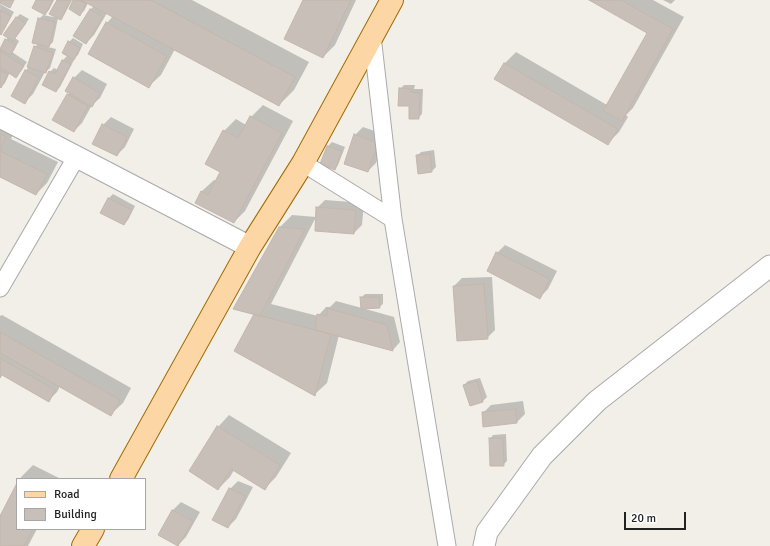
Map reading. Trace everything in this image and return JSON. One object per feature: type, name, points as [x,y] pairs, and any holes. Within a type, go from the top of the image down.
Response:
[{"type":"main road","points":[[122,478],[250,247],[303,162],[392,0]]},
{"type":"main road","points":[[83,546],[92,530]]},
{"type":"street","points":[[372,36],[393,219],[447,546]]},
{"type":"street","points":[[0,117],[250,247]]},
{"type":"street","points":[[0,288],[77,156]]},
{"type":"street","points":[[303,162],[393,219]]},
{"type":"street","points":[[484,546],[487,532],[542,456],[597,401],[770,266]]},
{"type":"building","points":[[0,0],[14,0],[10,8],[0,3]]},
{"type":"building","points":[[36,0],[53,0],[45,15],[32,8]]},
{"type":"building","points":[[57,0],[71,0],[61,20],[49,14]]},
{"type":"building","points":[[73,0],[78,0],[86,4],[80,16],[69,9]]},
{"type":"building","points":[[81,0],[151,0],[295,77],[279,106]]},
{"type":"building","points":[[303,0],[351,0],[323,58],[284,39]]},
{"type":"building","points":[[589,0],[621,0],[673,29],[622,121],[603,111],[647,33]]},
{"type":"building","points":[[90,9],[103,17],[86,44],[73,36]]},
{"type":"building","points":[[0,10],[11,16],[1,35],[0,34]]},
{"type":"building","points":[[16,17],[26,23],[13,41],[3,35]]},
{"type":"building","points":[[38,18],[55,22],[49,47],[32,43]]},
{"type":"building","points":[[106,22],[167,56],[149,88],[88,54]]},
{"type":"building","points":[[5,39],[16,45],[11,55],[0,49]]},
{"type":"building","points":[[68,41],[80,48],[74,60],[62,53]]},
{"type":"building","points":[[34,46],[53,53],[46,73],[27,67]]},
{"type":"building","points":[[0,51],[24,66],[16,78],[0,67]]},
{"type":"building","points":[[62,60],[71,64],[56,92],[42,85],[49,71],[55,74]]},
{"type":"building","points":[[504,63],[618,129],[608,145],[494,79]]},
{"type":"building","points":[[0,70],[8,74],[1,88],[0,87]]},
{"type":"building","points":[[25,70],[39,77],[25,104],[11,96]]},
{"type":"building","points":[[73,77],[100,93],[92,107],[65,91]]},
{"type":"building","points":[[399,88],[411,89],[411,92],[420,93],[419,119],[409,119],[409,106],[398,106]]},
{"type":"building","points":[[67,94],[88,106],[74,132],[52,120]]},
{"type":"building","points":[[250,116],[282,133],[234,223],[195,203],[201,191],[208,195],[220,172],[205,164],[223,130],[238,138]]},
{"type":"building","points":[[102,124],[127,137],[117,156],[92,144]]},
{"type":"building","points":[[0,134],[6,137],[0,150]]},
{"type":"building","points":[[354,134],[378,143],[368,172],[344,164]]},
{"type":"building","points":[[327,146],[342,151],[335,170],[320,164]]},
{"type":"building","points":[[0,151],[47,174],[36,195],[0,177]]},
{"type":"building","points":[[430,154],[432,172],[418,174],[416,155]]},
{"type":"building","points":[[108,198],[132,210],[124,225],[100,213]]},
{"type":"building","points":[[316,207],[356,210],[354,234],[315,231]]},
{"type":"building","points":[[279,227],[305,229],[260,316],[233,309]]},
{"type":"building","points":[[496,252],[550,279],[540,299],[487,271]]},
{"type":"building","points":[[484,284],[488,339],[457,341],[453,286]]},
{"type":"building","points":[[360,297],[379,297],[380,308],[361,309]]},
{"type":"building","points":[[327,308],[387,325],[393,351],[315,330],[317,314],[327,316]]},
{"type":"building","points":[[254,314],[331,334],[315,396],[234,351]]},
{"type":"building","points":[[0,332],[120,400],[111,416],[0,353]]},
{"type":"building","points":[[0,358],[55,390],[49,402],[2,375],[0,378]]},
{"type":"building","points":[[477,381],[483,402],[470,406],[463,385]]},
{"type":"building","points":[[516,409],[517,423],[483,427],[482,412]]},
{"type":"building","points":[[217,426],[280,465],[265,490],[231,469],[218,490],[189,471]]},
{"type":"building","points":[[489,438],[503,438],[504,466],[490,466]]},
{"type":"building","points":[[16,485],[16,530],[32,530],[24,546],[0,546],[0,516]]},
{"type":"building","points":[[229,488],[245,496],[228,528],[212,520]]},
{"type":"building","points":[[172,510],[193,521],[178,546],[158,535]]}]
